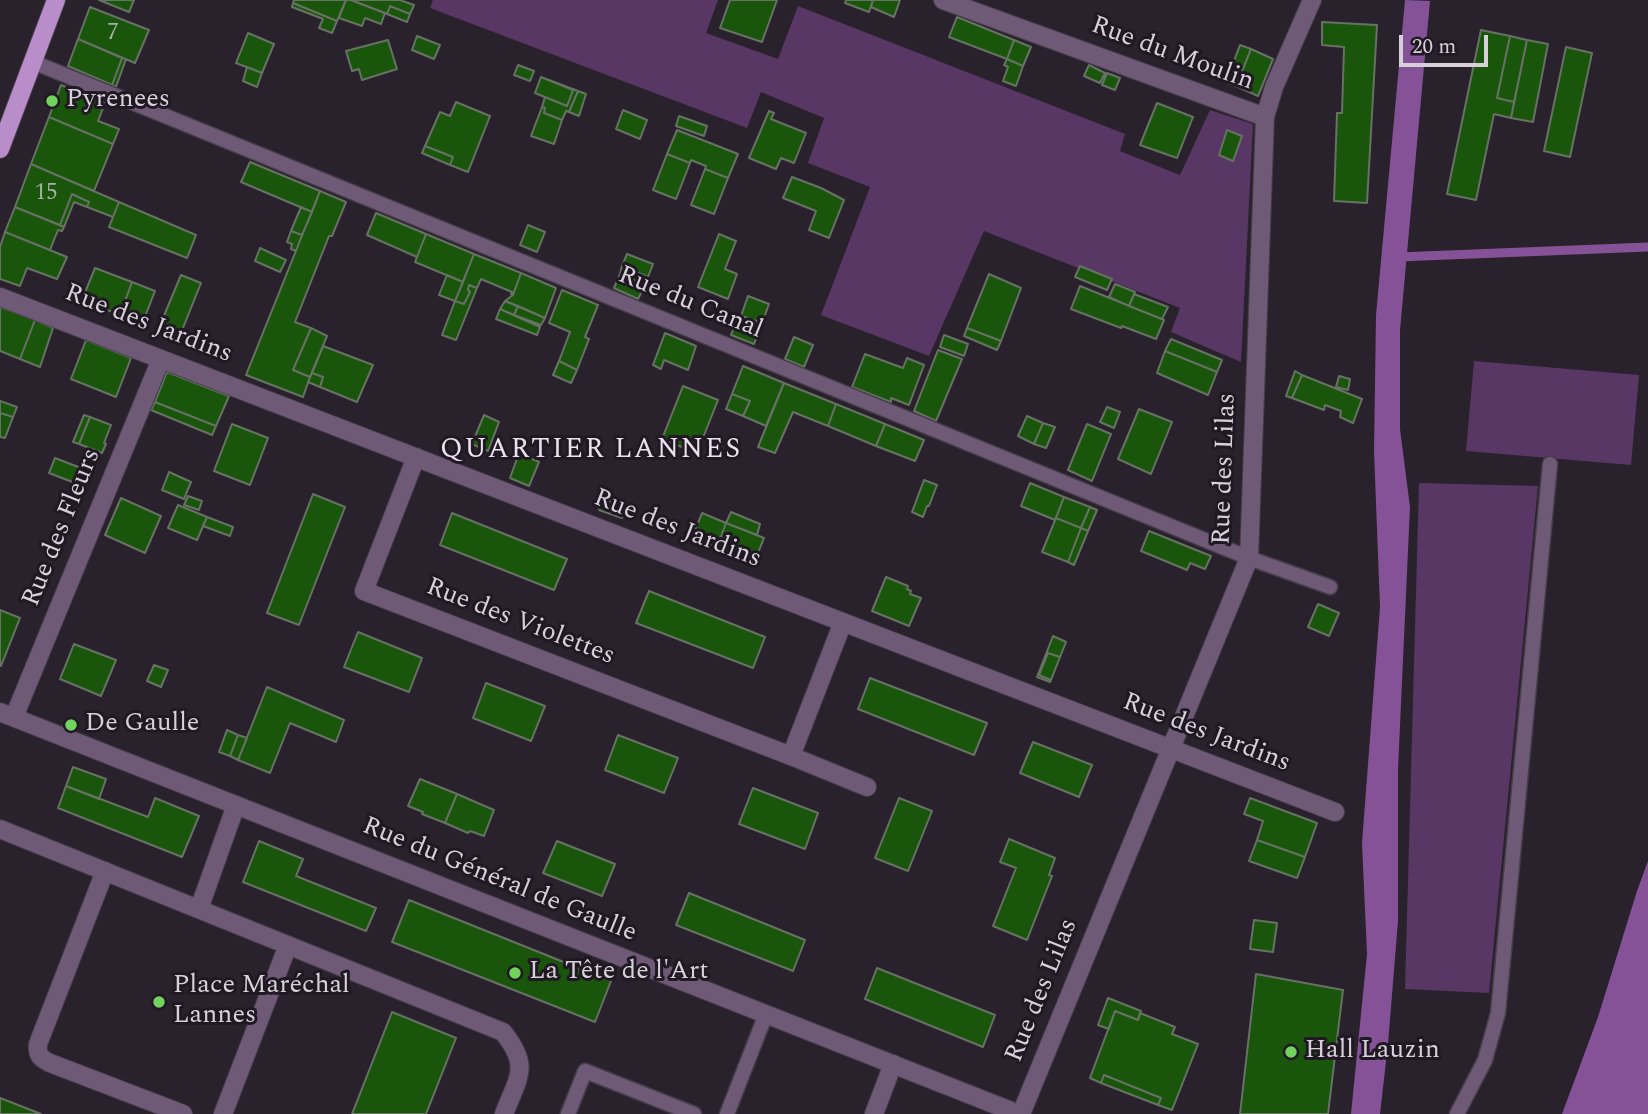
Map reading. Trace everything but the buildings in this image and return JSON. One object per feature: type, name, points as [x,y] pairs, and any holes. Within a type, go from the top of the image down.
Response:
[{"type":"main road","points":[[0,149],[56,0]]},
{"type":"street","name":"Rue du Moulin","points":[[943,0],[1265,117]]},
{"type":"street","name":"Rue des Lilas","points":[[1020,1114],[1249,558],[1265,117],[1274,87],[1312,0]]},
{"type":"street","name":"Rue des Jardins","points":[[0,296],[1335,812]]},
{"type":"street","name":"Rue des Fleurs","points":[[7,714],[161,359]]},
{"type":"street","name":"Rue des Violettes","points":[[416,457],[364,591],[867,787]]},
{"type":"street","points":[[791,756],[843,622]]},
{"type":"street","name":"Rue du Général de Gaulle","points":[[7,714],[1020,1114]]},
{"type":"street","points":[[199,909],[236,805]]},
{"type":"street","points":[[0,829],[503,1032],[518,1055],[521,1070],[503,1114]]},
{"type":"street","points":[[105,872],[38,1044],[38,1052],[41,1059],[50,1063],[183,1114]]},
{"type":"street","points":[[223,1114],[288,945]]},
{"type":"street","points":[[874,1114],[893,1064]]},
{"type":"lane","name":"Rue du Canal","points":[[33,62],[1249,558],[1330,587]]},
{"type":"lane","points":[[1457,1114],[1485,1060],[1498,1013],[1550,464]]},
{"type":"lane","points":[[727,1114],[766,1014]]},
{"type":"lane","points":[[568,1114],[585,1070],[694,1114]]},
{"type":"shaded area","points":[[433,0],[718,0],[706,33],[778,59],[798,6],[1125,134],[1120,151],[1180,175],[1210,110],[1253,124],[1241,362],[1171,332],[1180,308],[984,231],[929,356],[821,315],[870,187],[808,163],[824,118],[761,92],[747,128],[430,8]]},
{"type":"shaded area","points":[[1405,0],[1430,1],[1400,330],[1400,429],[1410,507],[1398,769],[1398,921],[1380,1114],[1351,1114],[1367,954],[1362,843],[1380,607],[1374,451],[1376,315]]},
{"type":"shaded area","points":[[1474,361],[1639,375],[1631,465],[1466,451]]},
{"type":"shaded area","points":[[1419,483],[1538,486],[1489,993],[1405,989]]},
{"type":"shaded area","points":[[1648,861],[1648,1114],[1562,1114],[1598,1017]]},
{"type":"waterway","points":[[1398,257],[1648,247]]},
{"type":"place","name":"Pyrenees","points":[[52,101]]},
{"type":"place","name":"De Gaulle","points":[[71,725]]},
{"type":"place","name":"La Tête de l'Art","points":[[515,973]]},
{"type":"place","name":"Place Maréchal Lannes","points":[[159,1002]]},
{"type":"place","name":"Hall Lauzin","points":[[1291,1052]]},
{"type":"district","name":"QUARTIER LANNES","points":[[591,452]]}]
